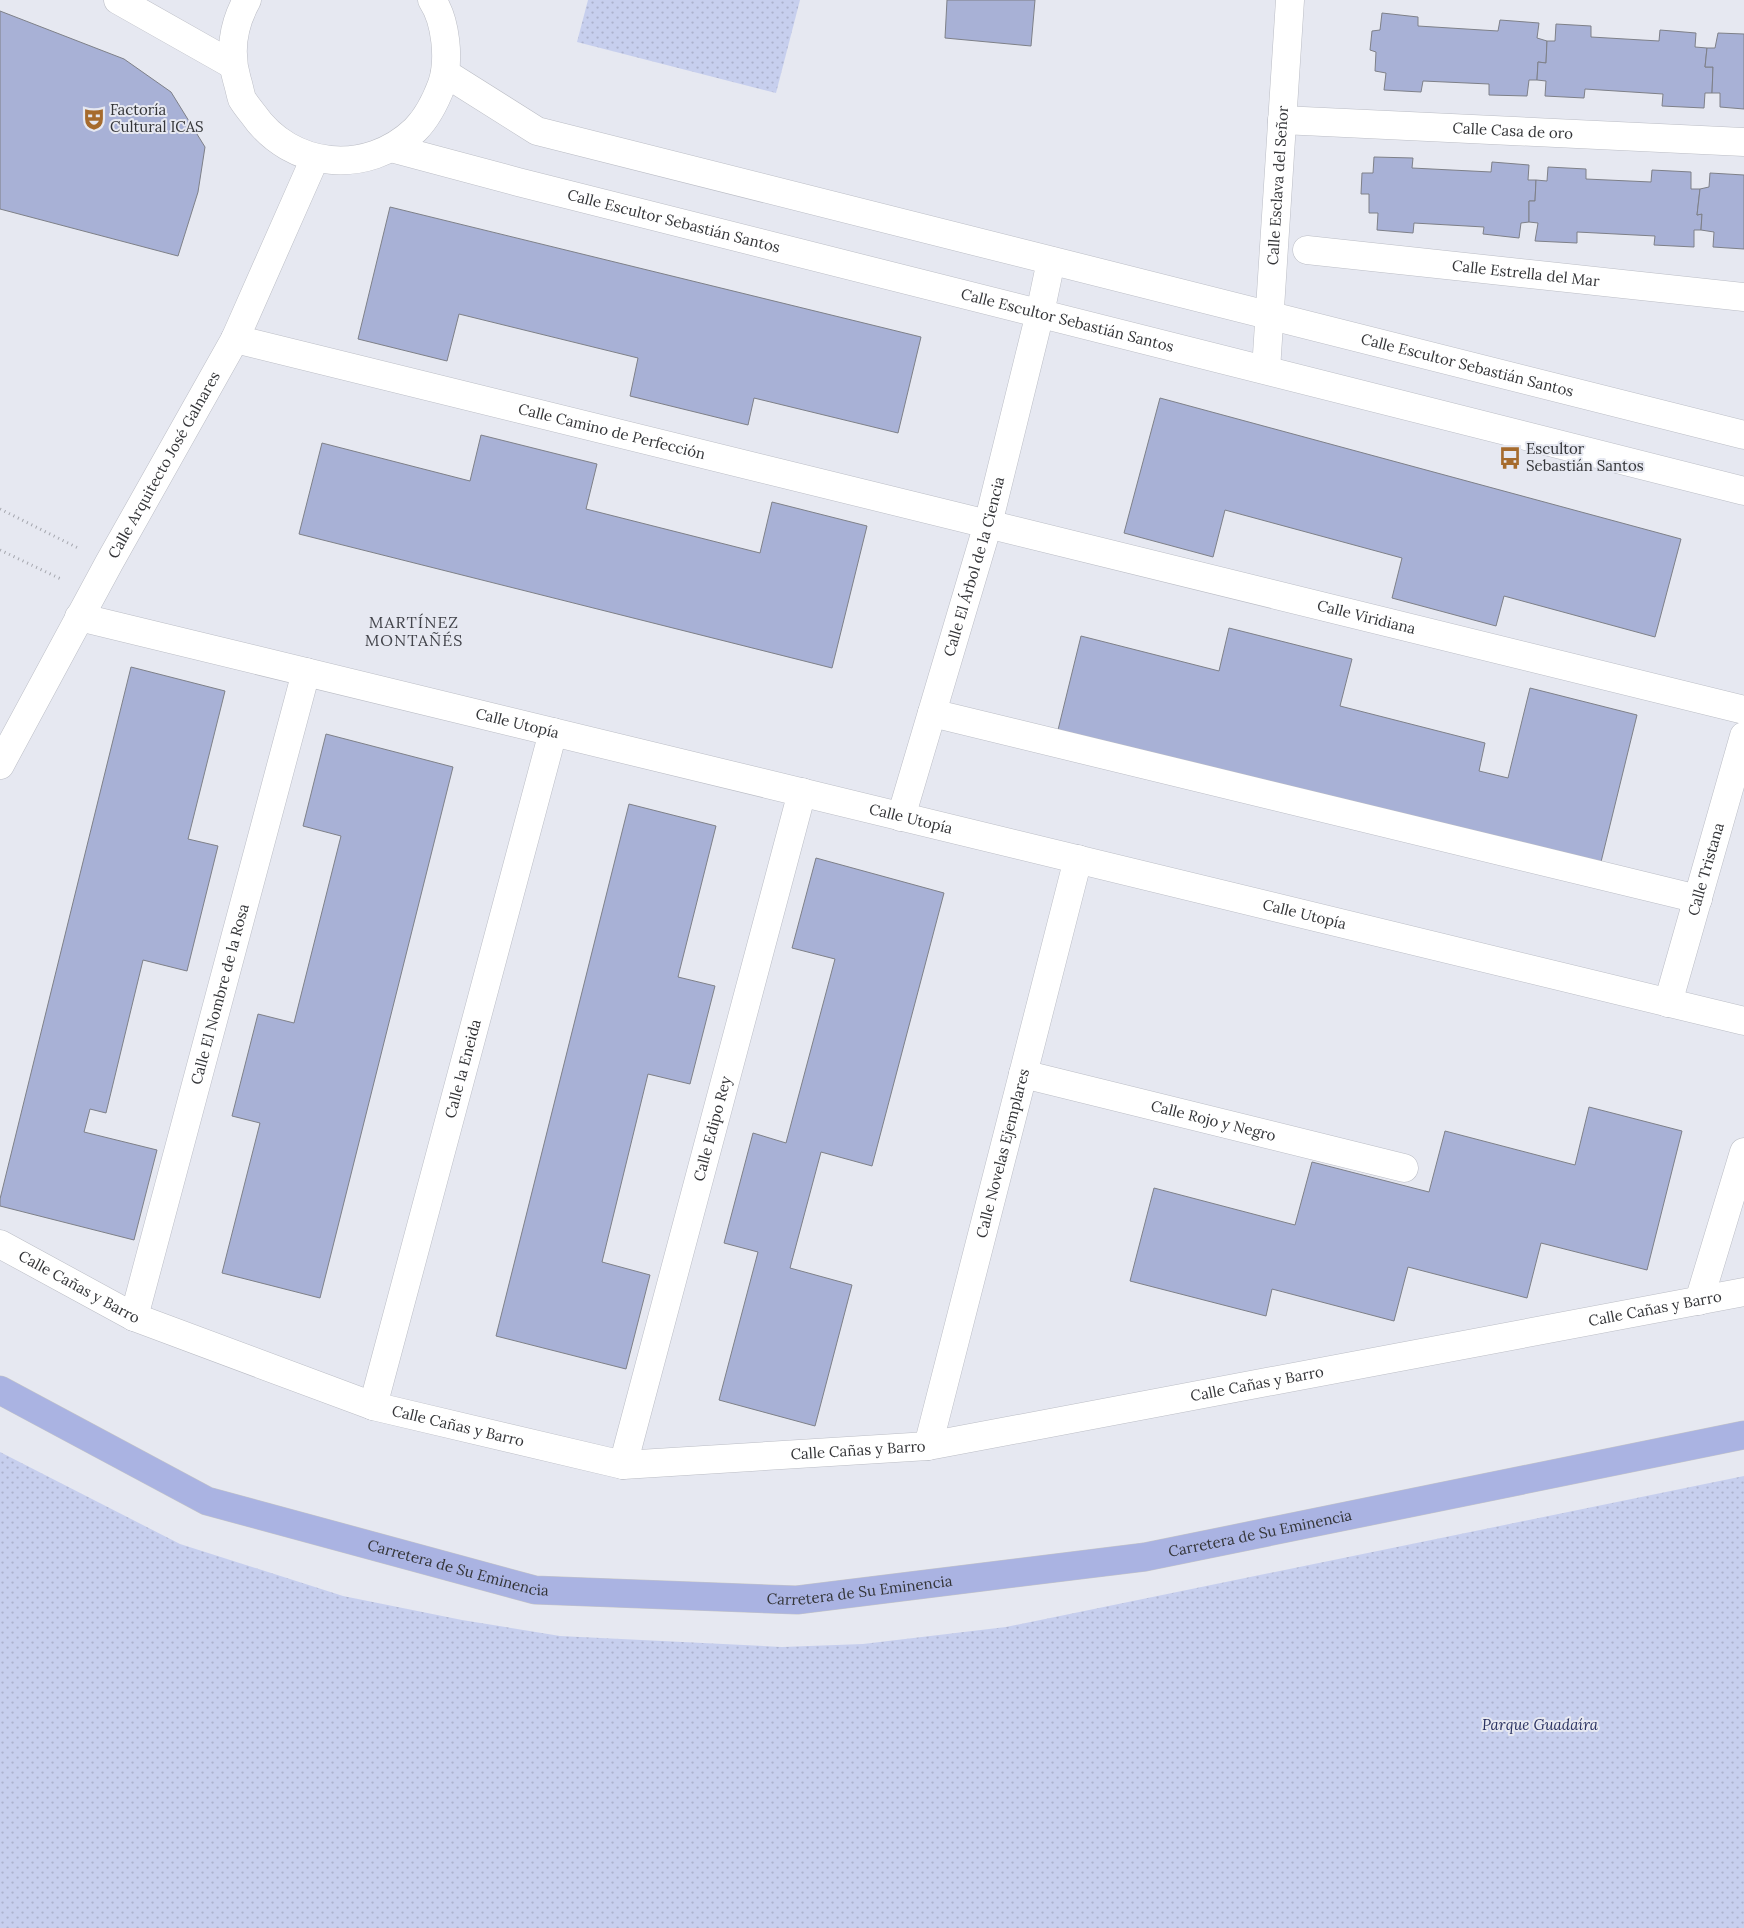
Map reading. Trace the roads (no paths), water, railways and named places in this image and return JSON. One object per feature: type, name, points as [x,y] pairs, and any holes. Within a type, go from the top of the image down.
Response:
[{"type":"main road","name":"Carretera de Su Eminencia","points":[[0,1390],[207,1501],[536,1590],[797,1600],[1145,1557],[1744,1435]]},
{"type":"street","points":[[118,0],[232,65]]},
{"type":"street","points":[[247,0],[240,12],[233,38],[232,65],[242,99],[263,129],[287,147],[315,158],[340,161],[366,157],[391,148],[416,129],[434,104],[446,73],[446,39],[436,6],[432,0]]},
{"type":"street","name":"Calle Esclava del Señor","points":[[1266,370],[1290,0]]},
{"type":"street","name":"Calle Escultor Sebastián Santos","points":[[446,73],[537,132],[1744,435]]},
{"type":"street","name":"Calle Casa de oro","points":[[1282,120],[1744,142]]},
{"type":"street","name":"Calle Escultor Sebastián Santos","points":[[391,148],[518,182],[1744,491]]},
{"type":"street","name":"Calle Arquitecto José Galnares","points":[[0,765],[85,606],[236,339],[315,158]]},
{"type":"street","name":"Calle Estrella del Mar","points":[[1306,250],[1744,297]]},
{"type":"street","name":"Calle El Árbol de la Ciencia","points":[[901,817],[988,524],[1052,261]]},
{"type":"street","name":"Calle Camino de Perfección","points":[[236,339],[988,524]]},
{"type":"street","name":"Calle Viridiana","points":[[988,524],[1744,710]]},
{"type":"street","name":"Calle Utopía","points":[[85,606],[306,672],[1744,1021]]},
{"type":"street","name":"Calle El Nombre de la Rosa","points":[[134,1317],[306,672]]},
{"type":"street","points":[[932,713],[1698,899]]},
{"type":"street","name":"Calle la Eneida","points":[[373,1406],[553,732]]},
{"type":"street","name":"Calle Tristana","points":[[1668,1003],[1744,736]]},
{"type":"street","name":"Calle Edipo Rey","points":[[623,1465],[802,792]]},
{"type":"street","name":"Calle Novelas Ejemplares","points":[[928,1446],[1078,859]]},
{"type":"street","name":"Calle Rojo y Negro","points":[[1023,1074],[1404,1168]]},
{"type":"street","points":[[1699,1301],[1744,1152]]},
{"type":"street","name":"Calle Cañas y Barro","points":[[0,1244],[134,1317],[373,1406],[623,1465],[928,1446],[1744,1292]]},
{"type":"place","name":"Factoría Cultural ICAS","points":[[94,119]]},
{"type":"place","name":"Escultor Sebastián Santos","points":[[1510,458]]},
{"type":"district","name":"MARTÍNEZ MONTAÑÉS","points":[[414,631]]},
{"type":"park label","name":"Parque Guadaíra","points":[[1540,1725]]}]
